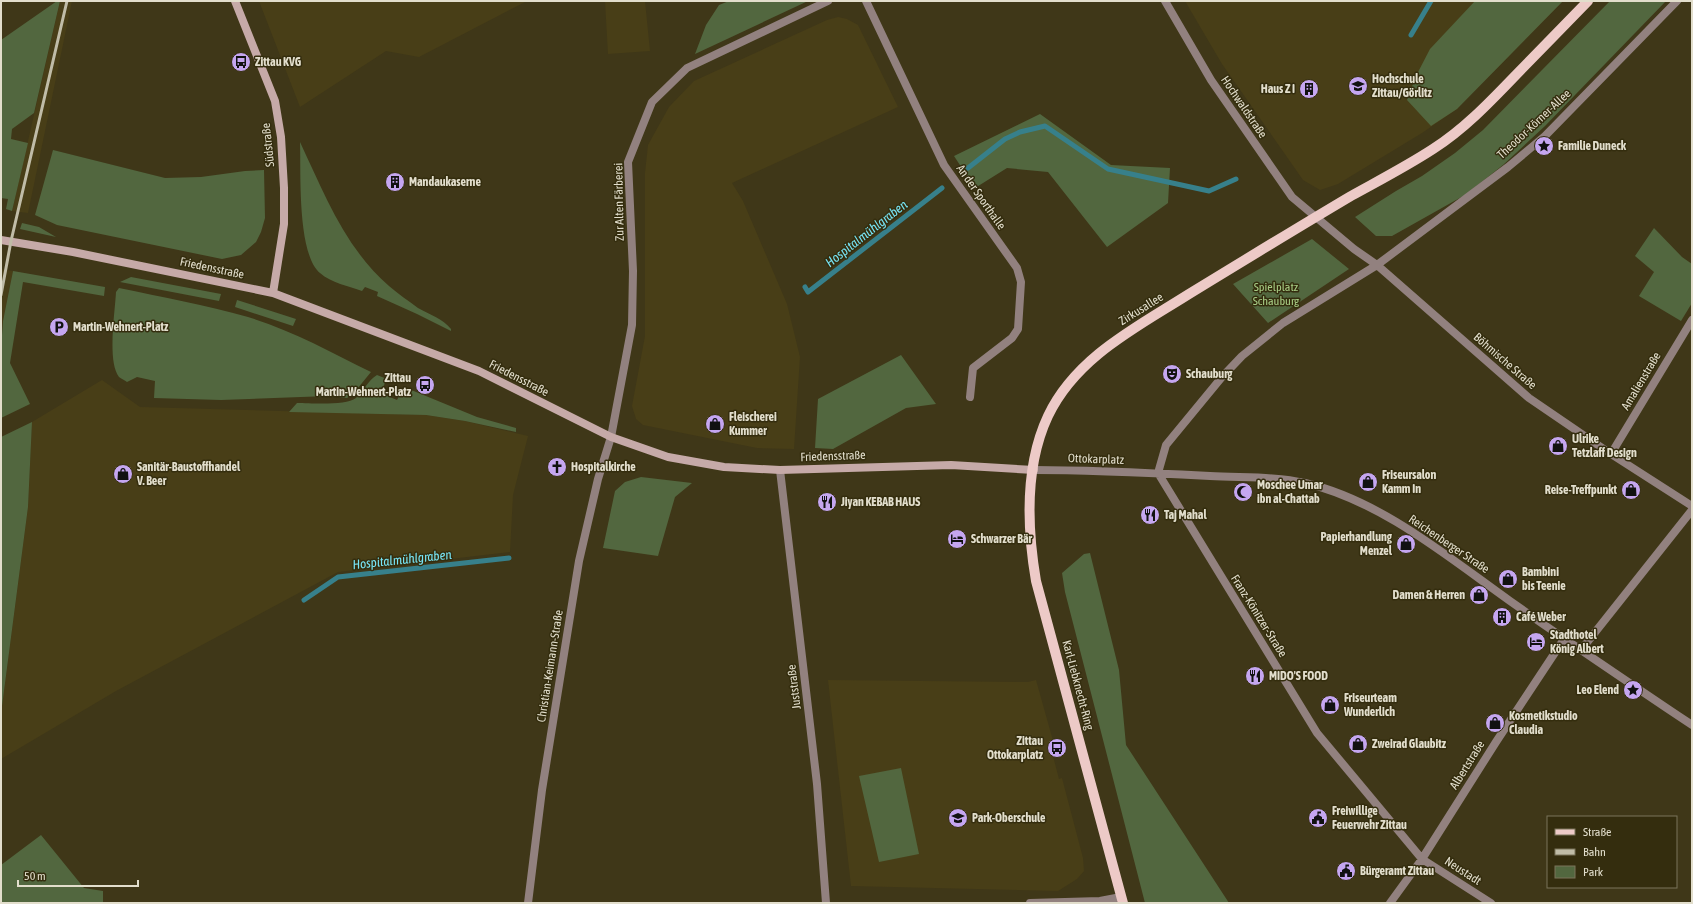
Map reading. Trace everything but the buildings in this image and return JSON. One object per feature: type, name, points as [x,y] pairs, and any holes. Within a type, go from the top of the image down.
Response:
[{"type":"main road","name":"Südstraße","points":[[234,1],[275,101],[281,137],[284,188],[284,224],[273,293]]},
{"type":"main road","points":[[1315,218],[1417,159],[1449,138],[1501,91],[1588,1]]},
{"type":"main road","name":"Zirkusallee","points":[[1034,470],[1040,435],[1049,414],[1061,394],[1077,374],[1097,354],[1143,323],[1315,218]]},
{"type":"main road","name":"Friedensstraße","points":[[1,240],[73,252],[273,293],[479,371],[611,436],[668,457],[724,467],[780,470],[951,465],[1034,470]]},
{"type":"main road","name":"Karl-Liebknecht-Ring","points":[[1034,470],[1030,533],[1036,581],[1122,900]]},
{"type":"street","name":"Zur Alten Färberei","points":[[611,436],[632,325],[632,271],[628,162],[652,102],[687,68],[828,1]]},
{"type":"street","name":"An der Sporthalle","points":[[866,1],[944,165],[1017,268],[1021,282],[1018,329],[1012,338],[973,368],[970,397]]},
{"type":"street","name":"Hochwaldstraße","points":[[1165,1],[1211,80],[1285,188],[1301,206],[1315,218]]},
{"type":"street","name":"Theodor-Körner-Allee","points":[[1158,473],[1166,446],[1222,377],[1242,356],[1283,323],[1377,265],[1478,191],[1508,167],[1545,136],[1677,1]]},
{"type":"street","name":"Böhmische Straße","points":[[1315,218],[1377,265],[1529,398],[1611,454],[1692,506]]},
{"type":"street","name":"Amalienstraße","points":[[1611,454],[1692,320]]},
{"type":"street","name":"Christian-Keimann-Straße","points":[[528,903],[542,790],[579,561],[598,478],[611,436]]},
{"type":"street","name":"Juststraße","points":[[780,470],[817,784],[826,903]]},
{"type":"street","name":"Ottokarplatz","points":[[1034,470],[1158,473]]},
{"type":"street","name":"Reichenberger Straße","points":[[1158,473],[1275,479],[1305,483],[1340,494],[1410,531],[1692,725]]},
{"type":"street","name":"Franz-Könitzer-Straße","points":[[1158,473],[1317,734],[1422,859]]},
{"type":"street","points":[[1581,650],[1692,510]]},
{"type":"street","name":"Albertstraße","points":[[1390,903],[1422,859],[1564,638]]},
{"type":"street","name":"Neustadt","points":[[1422,859],[1491,903]]},
{"type":"street","points":[[1030,903],[1122,900]]},
{"type":"shaded area","points":[[60,1],[72,1],[28,213],[12,211]]},
{"type":"shaded area","points":[[259,1],[527,1],[419,57],[386,51],[300,107]]},
{"type":"shaded area","points":[[605,1],[645,1],[650,51],[608,54]]},
{"type":"shaded area","name":"Hochschule Zittau/Görlitz","points":[[1185,1],[1563,1],[1457,109],[1422,133],[1338,184],[1320,190],[1303,180],[1222,64]]},
{"type":"shaded area","points":[[838,17],[847,19],[858,25],[898,107],[732,183],[743,201],[787,304],[800,357],[794,449],[757,448],[643,425],[636,419],[632,406],[645,336],[645,173],[648,145],[669,107],[694,81],[827,20]]},
{"type":"shaded area","points":[[1,269],[13,271],[3,321],[1,349]]},
{"type":"shaded area","points":[[102,380],[140,407],[426,415],[465,421],[528,436],[513,495],[510,552],[338,572],[116,691],[1,759],[1,714],[28,507],[32,422]]},
{"type":"shaded area","name":"Park-Oberschule","points":[[828,680],[1028,682],[1036,680],[1057,755],[1053,756],[1059,779],[1062,778],[1083,858],[1084,871],[1077,879],[1058,891],[851,886]]},
{"type":"green space","points":[[57,1],[60,1],[34,113],[12,129],[11,139],[28,143],[12,211],[6,209],[8,199],[1,198],[1,40]]},
{"type":"green space","points":[[729,1],[808,1],[695,54],[706,25],[719,5]]},
{"type":"green space","points":[[1475,1],[1563,1],[1457,109],[1431,126],[1407,100],[1416,76],[1430,49]]},
{"type":"green space","points":[[1610,1],[1666,1],[1545,126],[1503,165],[1465,195],[1392,236],[1376,236],[1355,217],[1422,176],[1455,153],[1483,130]]},
{"type":"green space","points":[[1040,114],[1111,165],[1170,168],[1168,203],[1107,247],[1048,172],[1007,168],[975,188],[954,156]]},
{"type":"green space","points":[[300,142],[337,219],[360,255],[392,289],[418,308],[444,322],[448,325],[451,331],[377,296],[378,292],[365,287],[362,291],[346,286],[329,279],[320,273],[313,263],[307,249],[304,231],[301,192]]},
{"type":"green space","points":[[53,150],[165,178],[201,177],[264,170],[265,218],[261,232],[256,242],[241,255],[222,259],[57,225],[35,215]]},
{"type":"green space","points":[[22,223],[39,227],[56,237],[20,229]]},
{"type":"green space","points":[[1654,228],[1682,257],[1692,264],[1692,303],[1681,321],[1639,296],[1654,272],[1635,256]]},
{"type":"green space","name":"Spielplatz Schauburg","points":[[1312,239],[1349,269],[1268,323],[1233,284]]},
{"type":"green space","points":[[13,271],[105,287],[104,296],[23,282],[10,363],[30,404],[1,418],[1,349],[3,321]]},
{"type":"green space","points":[[131,277],[221,294],[219,301],[120,282]]},
{"type":"green space","points":[[119,288],[184,301],[264,322],[311,342],[371,372],[353,394],[347,398],[328,396],[221,400],[154,398],[155,381],[137,377],[127,382],[119,377],[115,370],[113,360],[113,336],[116,292]]},
{"type":"green space","points":[[237,300],[296,319],[293,326],[235,307]]},
{"type":"green space","points":[[901,355],[936,404],[906,408],[833,449],[815,448],[818,399]]},
{"type":"green space","points":[[377,375],[387,379],[380,393],[397,400],[404,387],[477,417],[516,428],[516,432],[465,421],[426,415],[289,412],[297,403],[328,404],[351,401],[359,395]]},
{"type":"green space","points":[[32,422],[28,507],[1,714],[1,437]]},
{"type":"green space","points":[[641,477],[692,483],[675,497],[658,556],[603,548],[615,491],[625,482]]},
{"type":"green space","points":[[1090,553],[1119,670],[1126,745],[1229,903],[1145,903],[1065,592],[1062,573],[1084,554]]},
{"type":"green space","points":[[901,768],[919,854],[879,862],[859,776]]},
{"type":"green space","points":[[41,835],[84,888],[103,891],[103,903],[1,903],[1,865]]},
{"type":"waterway","name":"Hospitalmühlgraben","points":[[1411,35],[1431,1]]},
{"type":"waterway","name":"Hospitalmühlgraben","points":[[968,168],[1005,139],[1020,132],[1045,126],[1108,169],[1209,191],[1236,179]]},
{"type":"waterway","name":"Hospitalmühlgraben","points":[[805,287],[808,292],[942,188]]},
{"type":"waterway","name":"Hospitalmühlgraben","points":[[304,600],[338,577],[509,558]]},
{"type":"railway","points":[[1,295],[11,241],[67,1]]},
{"type":"place","name":"Zittau KVG","points":[[241,62]]},
{"type":"place","name":"Hochschule Zittau/Görlitz","points":[[1358,86]]},
{"type":"place","name":"Haus Z I","points":[[1309,89]]},
{"type":"place","name":"Familie Duneck","points":[[1544,146]]},
{"type":"place","name":"Mandaukaserne","points":[[395,182]]},
{"type":"place","name":"Martin-Wehnert-Platz","points":[[59,327]]},
{"type":"place","name":"Schauburg","points":[[1172,374]]},
{"type":"place","name":"Zittau Martin-Wehnert-Platz","points":[[425,385]]},
{"type":"place","name":"Fleischerei Kummer","points":[[715,424]]},
{"type":"place","name":"Ulrike Tetzlaff Design","points":[[1558,446]]},
{"type":"place","name":"Hospitalkirche","points":[[557,467]]},
{"type":"place","name":"Sanitär-Baustoffhandel V. Beer","points":[[123,474]]},
{"type":"place","name":"Friseursalon Kamm In","points":[[1368,482]]},
{"type":"place","name":"Reise-Treffpunkt","points":[[1631,490]]},
{"type":"place","name":"Moschee Umar ibn al-Chattab","points":[[1243,492]]},
{"type":"place","name":"Jiyan KEBAB HAUS","points":[[827,502]]},
{"type":"place","name":"Taj Mahal","points":[[1150,515]]},
{"type":"place","name":"Schwarzer Bär","points":[[957,539]]},
{"type":"place","name":"Papierhandlung Menzel","points":[[1406,544]]},
{"type":"place","name":"Bambini bis Teenie","points":[[1508,579]]},
{"type":"place","name":"Damen & Herren","points":[[1479,595]]},
{"type":"place","name":"Café Weber","points":[[1502,617]]},
{"type":"place","name":"Stadthotel König Albert","points":[[1536,642]]},
{"type":"place","name":"MIDO'S FOOD","points":[[1255,676]]},
{"type":"place","name":"Leo Elend","points":[[1633,690]]},
{"type":"place","name":"Friseurteam Wunderlich","points":[[1330,705]]},
{"type":"place","name":"Kosmetikstudio Claudia","points":[[1495,723]]},
{"type":"place","name":"Zweirad Glaubitz","points":[[1358,744]]},
{"type":"place","name":"Zittau Ottokarplatz","points":[[1057,748]]},
{"type":"place","name":"Park-Oberschule","points":[[958,818]]},
{"type":"place","name":"Freiwillige Feuerwehr Zittau","points":[[1318,818]]},
{"type":"place","name":"Bürgeramt Zittau","points":[[1346,871]]}]
